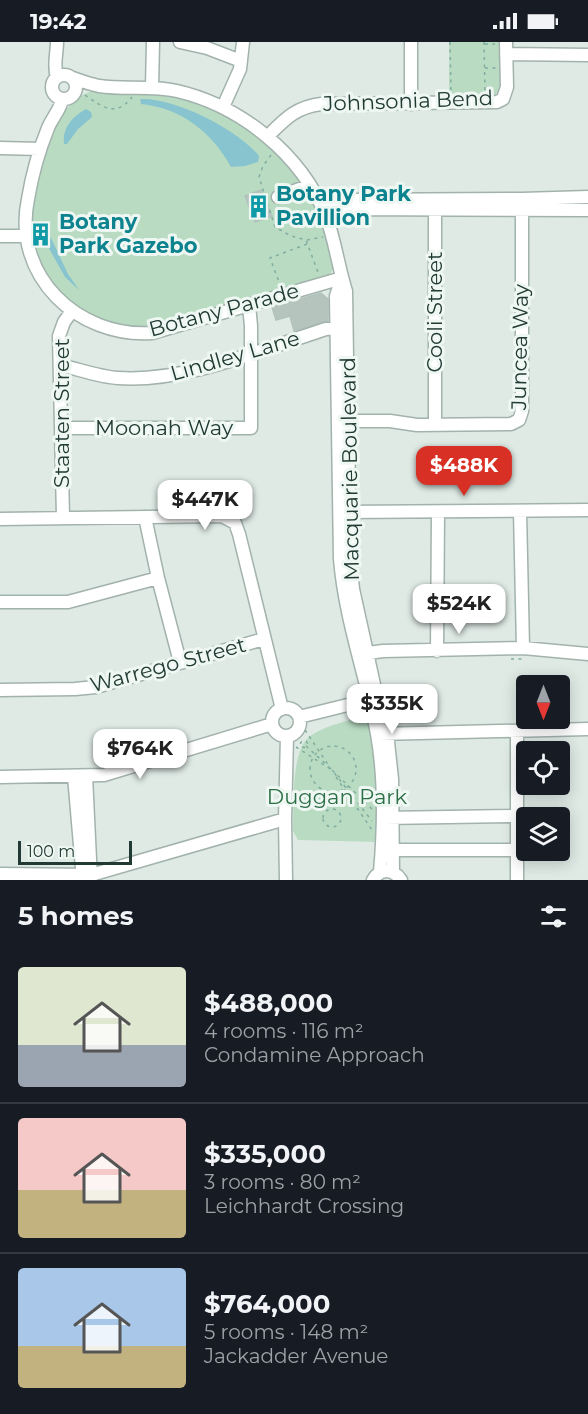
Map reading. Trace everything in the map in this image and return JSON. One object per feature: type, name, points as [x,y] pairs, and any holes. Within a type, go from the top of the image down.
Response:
[{"type":"street","points":[[152,88],[153,42]]},
{"type":"street","points":[[180,42],[207,48],[242,61]]},
{"type":"street","points":[[222,107],[240,69],[243,42]]},
{"type":"street","points":[[411,42],[411,104]]},
{"type":"street","points":[[504,47],[588,55]]},
{"type":"street","name":"Johnsonia Bend","points":[[268,136],[304,106],[497,102],[503,99],[507,87],[504,47]]},
{"type":"street","points":[[57,48],[54,68],[66,77],[76,85],[68,96],[51,86],[66,77]]},
{"type":"street","name":"Macquarie Boulevard","points":[[66,77],[100,86],[177,91],[222,107],[268,136],[283,151],[310,185],[323,210],[346,291],[343,421]]},
{"type":"street","name":"Macquarie Boulevard","points":[[68,96],[100,86]]},
{"type":"street","name":"Botany Parade","points":[[68,96],[53,116],[40,149],[28,197],[27,236],[32,256],[44,283],[55,297],[72,311],[102,327],[139,334],[174,327],[342,278]]},
{"type":"street","points":[[0,148],[40,149]]},
{"type":"street","points":[[278,197],[310,185]]},
{"type":"street","points":[[522,204],[588,197]]},
{"type":"street","points":[[323,210],[337,200],[435,204],[522,204],[588,210]]},
{"type":"street","name":"Cooli Street","points":[[435,204],[435,424]]},
{"type":"street","name":"Juncea Way","points":[[343,421],[390,421],[417,425],[511,424],[519,420],[522,411],[522,204]]},
{"type":"street","points":[[0,236],[27,236]]},
{"type":"street","name":"Macquarie Boulevard","points":[[342,278],[336,296],[345,512],[362,653],[392,779],[382,819],[374,878]]},
{"type":"street","name":"Moonah Way","points":[[61,428],[251,428],[249,305]]},
{"type":"street","name":"Staaten Street","points":[[63,517],[59,336],[64,322],[72,311]]},
{"type":"street","name":"Lindley Lane","points":[[60,364],[116,378],[156,378],[195,370],[326,329],[338,328]]},
{"type":"street","points":[[345,512],[588,510]]},
{"type":"street","points":[[519,511],[523,653]]},
{"type":"street","points":[[437,651],[438,512]]},
{"type":"street","points":[[0,519],[222,516],[232,520],[239,534],[282,709]]},
{"type":"street","points":[[145,517],[180,662]]},
{"type":"street","points":[[0,602],[68,602],[158,578]]},
{"type":"street","name":"Warrego Street","points":[[0,690],[96,687],[264,639]]},
{"type":"street","points":[[362,653],[437,651],[523,653],[563,651],[588,646]]},
{"type":"street","points":[[563,651],[588,654]]},
{"type":"street","points":[[299,717],[373,699]]},
{"type":"street","points":[[293,737],[277,733],[272,724],[274,714],[282,709],[290,709],[299,717]]},
{"type":"street","points":[[286,880],[285,819],[293,737],[299,717]]},
{"type":"street","points":[[0,777],[104,775],[272,724]]},
{"type":"street","points":[[382,734],[588,729]]},
{"type":"street","points":[[516,807],[517,731]]},
{"type":"street","points":[[80,776],[87,877]]},
{"type":"street","points":[[382,819],[516,816]]},
{"type":"street","points":[[0,874],[87,877],[285,819]]},
{"type":"street","name":"Macquarie Boulevard","points":[[382,819],[397,876]]},
{"type":"street","points":[[392,850],[516,850]]},
{"type":"street","points":[[517,880],[518,861]]},
{"type":"street","points":[[374,878],[397,876]]},
{"type":"path","points":[[450,42],[451,103]]},
{"type":"path","points":[[485,96],[484,43],[504,47]]},
{"type":"path","points":[[484,68],[501,68]]},
{"type":"path","points":[[68,96],[112,109],[127,103],[135,91]]},
{"type":"path","points":[[275,150],[263,166],[259,177],[275,227],[291,236],[306,240],[328,236]]},
{"type":"path","points":[[33,220],[42,227],[45,237],[42,245],[35,250]]},
{"type":"path","points":[[306,240],[320,279]]},
{"type":"path","points":[[282,290],[270,258],[308,243]]},
{"type":"path","points":[[512,659],[523,653]]},
{"type":"path","points":[[305,730],[347,788],[382,819]]},
{"type":"path","points":[[293,737],[302,742],[301,746],[306,746],[315,754],[347,788],[382,819]]},
{"type":"path","points":[[333,745],[341,747],[354,757],[356,773],[347,788],[332,792],[322,790],[312,779],[310,765],[315,754],[318,750],[333,745]]},
{"type":"path","points":[[295,746],[332,770]]},
{"type":"path","points":[[347,788],[376,837]]},
{"type":"path","points":[[332,792],[332,808]]},
{"type":"path","points":[[332,808],[340,812],[342,818],[338,826],[332,827],[324,823],[323,816],[332,808]]},
{"type":"green space","points":[[449,42],[501,42],[501,87],[497,93],[486,99],[478,100],[449,99]]},
{"type":"green space","points":[[104,89],[162,92],[220,110],[258,134],[300,177],[322,216],[334,268],[327,278],[170,326],[138,330],[96,321],[56,292],[36,258],[29,221],[36,181],[57,117],[82,95]]},
{"type":"green space","name":"Duggan Park","points":[[359,717],[370,722],[378,758],[379,842],[298,840],[293,831],[294,796],[296,769],[302,747],[307,739],[319,731]]},
{"type":"water","points":[[140,99],[170,103],[221,126],[249,146],[259,156],[258,162],[231,167],[215,143],[194,124],[182,116],[156,106],[141,104]]},
{"type":"water","points":[[86,109],[91,112],[92,117],[78,129],[67,144],[64,144],[66,128],[76,116]]},
{"type":"water","points":[[47,237],[51,238],[68,274],[79,290],[65,277],[46,243]]},
{"type":"building","name":"Botany Park Pavillion","points":[[261,190],[272,216],[255,222],[245,196]]},
{"type":"building","points":[[321,293],[328,299],[328,321],[294,331],[290,316],[276,320],[272,307]]},
{"type":"place","name":"Botany Park Pavillion","points":[[258,206]]},
{"type":"place","name":"Botany Park Gazebo","points":[[41,234]]}]
